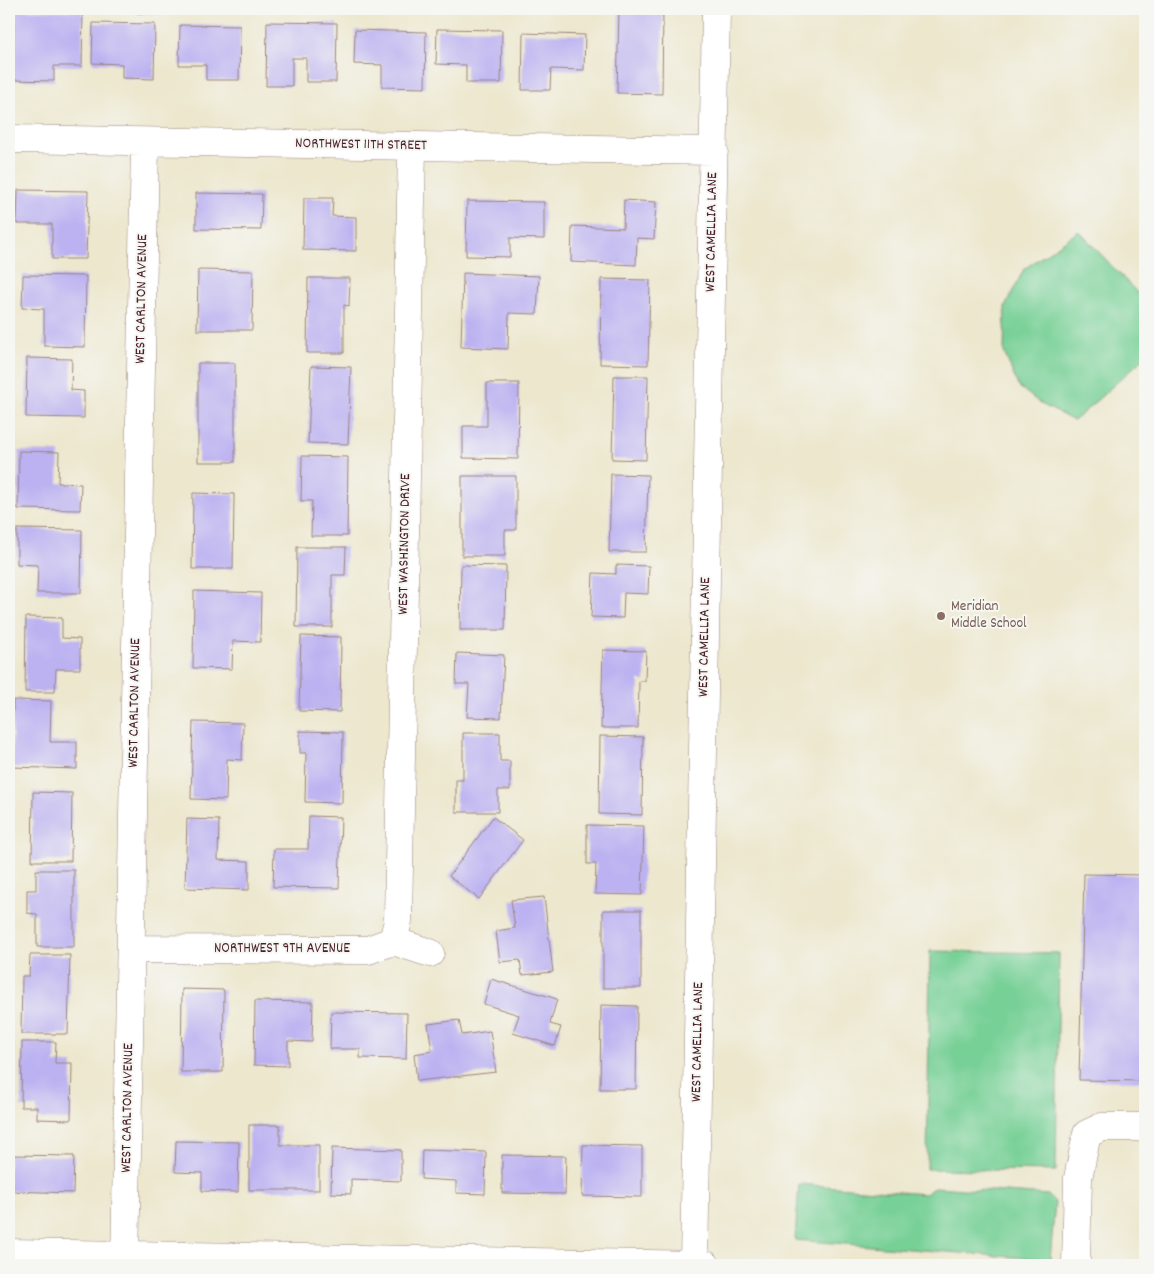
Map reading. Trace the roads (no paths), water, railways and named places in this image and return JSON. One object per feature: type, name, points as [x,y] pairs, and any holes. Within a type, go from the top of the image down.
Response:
[{"type":"street","name":"WEST CAMELLIA LANE","points":[[694,1265],[716,9]]},
{"type":"street","name":"NORTHWEST 11TH STREET","points":[[9,139],[714,151]]},
{"type":"street","name":"WEST CARLTON AVENUE","points":[[125,1260],[145,142]]},
{"type":"street","name":"WEST WASHINGTON DRIVE","points":[[393,941],[398,921],[412,146]]},
{"type":"street","name":"NORTHWEST 9TH AVENUE","points":[[130,949],[368,950],[393,941]]},
{"type":"street","points":[[393,941],[430,953]]},
{"type":"street","points":[[1076,1265],[1078,1178],[1088,1134],[1102,1127],[1145,1127]]},
{"type":"street","points":[[9,1253],[125,1260],[706,1265]]},
{"type":"place","name":"Meridian Middle School","points":[[941,616]]}]
